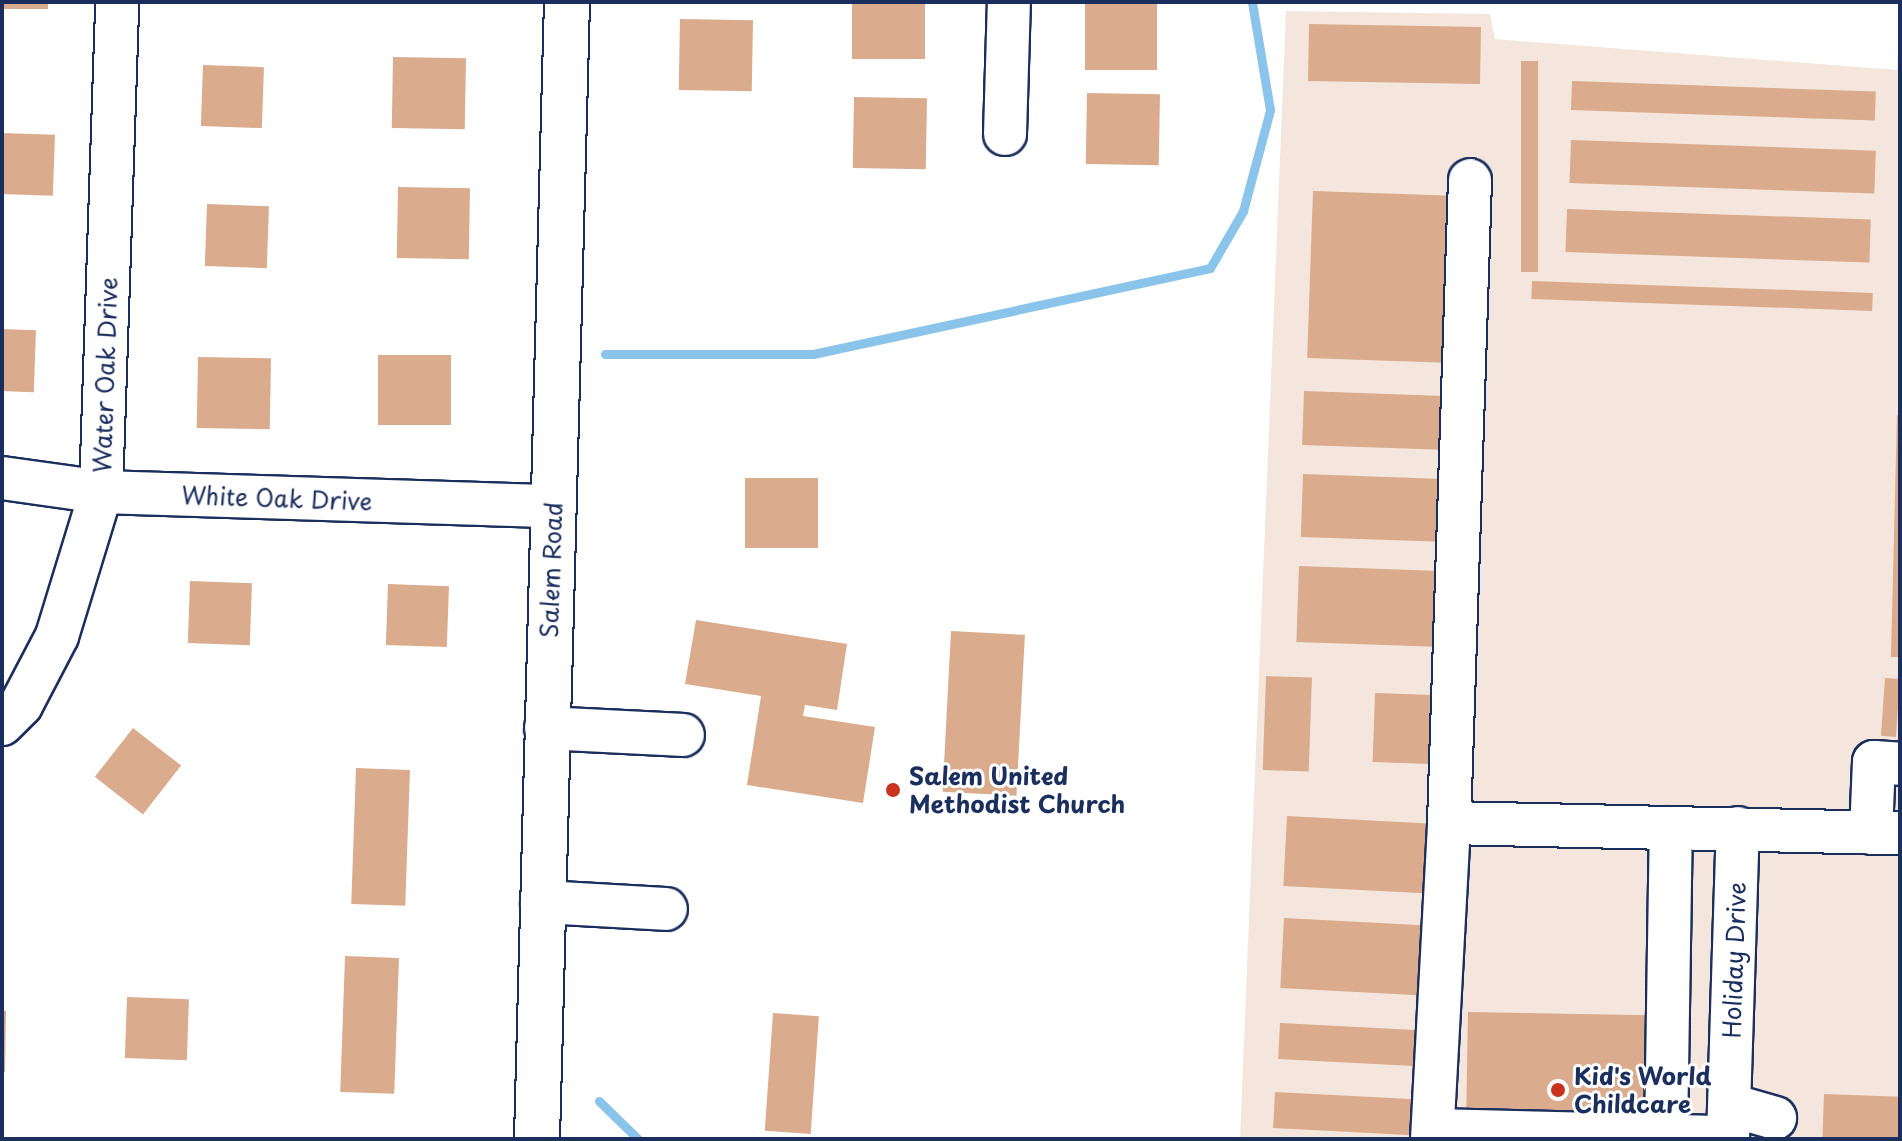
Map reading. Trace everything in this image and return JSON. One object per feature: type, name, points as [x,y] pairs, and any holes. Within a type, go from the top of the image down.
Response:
[{"type":"main road","name":"Salem Road","points":[[537,1139],[567,2]]},
{"type":"street","name":"Water Oak Drive","points":[[2,724],[21,705],[57,636],[101,492],[117,2]]},
{"type":"street","points":[[1005,134],[1009,2]]},
{"type":"street","points":[[1470,180],[1449,823],[1432,1135],[1666,1136],[1775,1118]]},
{"type":"street","name":"White Oak Drive","points":[[2,478],[101,492],[553,506]]},
{"type":"street","points":[[546,728],[683,735]]},
{"type":"street","points":[[1449,823],[1886,833],[1874,762],[1900,764]]},
{"type":"street","points":[[1666,1136],[1671,828]]},
{"type":"street","name":"Holiday Drive","points":[[1729,1127],[1738,828]]},
{"type":"street","points":[[542,902],[666,909]]},
{"type":"shaded area","points":[[1286,11],[1490,14],[1495,39],[1897,70],[1900,17],[1900,1139],[1240,1139]]},
{"type":"building","points":[[2,2],[48,2],[48,9],[2,9]]},
{"type":"building","points":[[852,2],[925,2],[925,59],[852,59]]},
{"type":"building","points":[[1085,2],[1157,2],[1157,70],[1085,70]]},
{"type":"building","points":[[680,19],[753,20],[752,91],[679,90]]},
{"type":"building","points":[[1309,24],[1481,27],[1480,84],[1308,81]]},
{"type":"building","points":[[393,57],[466,58],[465,129],[392,128]]},
{"type":"building","points":[[1521,61],[1538,61],[1538,272],[1521,272]]},
{"type":"building","points":[[203,65],[264,67],[262,128],[201,126]]},
{"type":"building","points":[[1572,81],[1876,92],[1875,121],[1571,110]]},
{"type":"building","points":[[1087,93],[1160,94],[1159,165],[1086,164]]},
{"type":"building","points":[[854,97],[927,98],[926,169],[853,168]]},
{"type":"building","points":[[2,133],[55,135],[53,196],[2,194]]},
{"type":"building","points":[[1571,140],[1876,151],[1874,194],[1569,183]]},
{"type":"building","points":[[398,187],[470,188],[469,259],[397,258]]},
{"type":"building","points":[[1313,191],[1452,196],[1446,363],[1307,358]]},
{"type":"building","points":[[207,204],[269,206],[267,268],[205,266]]},
{"type":"building","points":[[1567,209],[1871,220],[1869,263],[1565,252]]},
{"type":"building","points":[[1532,281],[1873,293],[1872,311],[1531,299]]},
{"type":"building","points":[[2,329],[36,330],[34,392],[2,391]]},
{"type":"building","points":[[378,355],[451,355],[451,425],[378,425]]},
{"type":"building","points":[[198,357],[271,358],[270,429],[197,428]]},
{"type":"building","points":[[1304,391],[1444,396],[1442,450],[1302,445]]},
{"type":"building","points":[[1897,415],[1900,415],[1900,657],[1891,657]]},
{"type":"building","points":[[1303,474],[1443,479],[1441,542],[1301,537]]},
{"type":"building","points":[[745,478],[818,478],[818,548],[745,548]]},
{"type":"building","points":[[1299,566],[1440,571],[1437,647],[1296,642]]},
{"type":"building","points":[[190,581],[252,583],[250,645],[188,643]]},
{"type":"building","points":[[388,584],[449,586],[447,647],[386,645]]},
{"type":"building","points":[[696,620],[847,644],[837,710],[805,705],[803,716],[875,727],[863,803],[747,785],[761,696],[685,684]]},
{"type":"building","points":[[951,631],[1025,635],[1016,796],[943,792]]},
{"type":"building","points":[[1266,676],[1312,678],[1309,772],[1263,770]]},
{"type":"building","points":[[1885,678],[1900,679],[1896,737],[1881,736]]},
{"type":"building","points":[[1375,693],[1433,695],[1431,764],[1373,762]]},
{"type":"building","points":[[133,728],[181,766],[143,814],[95,777]]},
{"type":"building","points":[[356,768],[410,770],[405,906],[351,904]]},
{"type":"building","points":[[1287,816],[1428,823],[1424,893],[1283,886]]},
{"type":"building","points":[[1284,918],[1423,925],[1419,995],[1280,988]]},
{"type":"building","points":[[345,956],[399,958],[394,1094],[340,1092]]},
{"type":"building","points":[[127,997],[189,999],[187,1060],[125,1058]]},
{"type":"building","points":[[2,1011],[6,1011],[5,1072],[2,1072]]},
{"type":"building","name":"Kid's World Childcare","points":[[1468,1012],[1650,1015],[1648,1125],[1466,1122]]},
{"type":"building","points":[[773,1013],[819,1016],[811,1134],[765,1131]]},
{"type":"building","points":[[1280,1023],[1420,1030],[1418,1066],[1278,1059]]},
{"type":"building","points":[[1275,1092],[1415,1099],[1413,1135],[1273,1128]]},
{"type":"building","points":[[1824,1094],[1900,1097],[1898,1139],[1822,1139]]},
{"type":"waterway","points":[[605,354],[813,354],[1210,268],[1243,211],[1270,110],[1252,2]]},
{"type":"waterway","points":[[599,1101],[638,1139]]},
{"type":"place","name":"Salem United Methodist Church","points":[[893,790]]},
{"type":"place","name":"Kid's World Childcare","points":[[1558,1090]]}]
